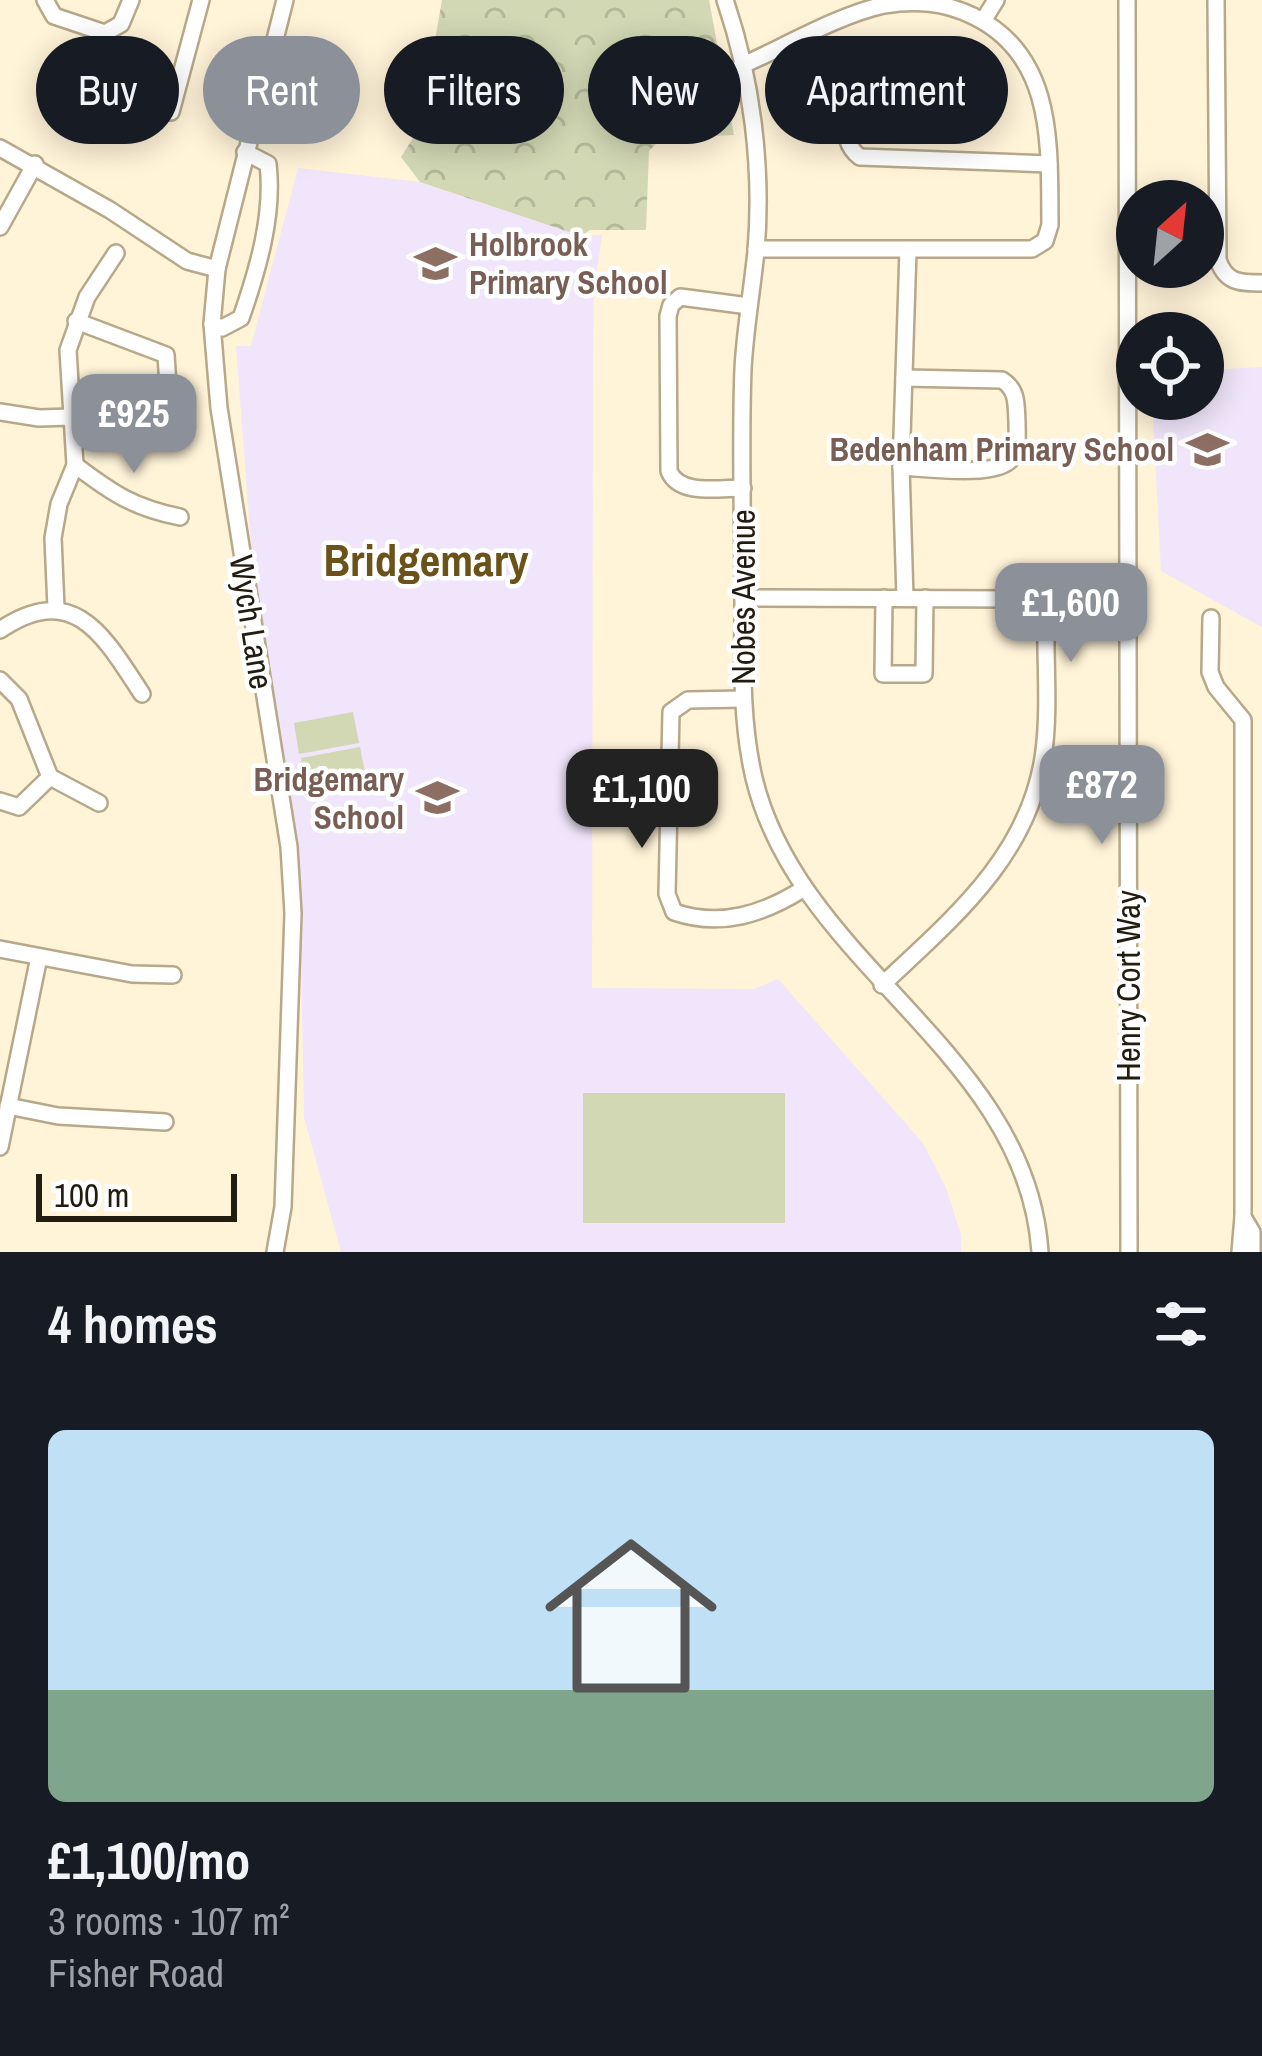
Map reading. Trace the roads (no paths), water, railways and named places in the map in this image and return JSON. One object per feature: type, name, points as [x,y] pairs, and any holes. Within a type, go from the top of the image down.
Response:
[{"type":"street","points":[[45,0],[54,16],[104,33],[121,24],[131,0]]},
{"type":"street","points":[[179,82],[201,0]]},
{"type":"street","name":"Wych Lane","points":[[277,36],[286,0]]},
{"type":"street","name":"Nobes Avenue","points":[[725,0],[734,36]]},
{"type":"street","points":[[842,0],[850,18]]},
{"type":"street","points":[[983,21],[996,0]]},
{"type":"street","name":"Henry Cort Way","points":[[1126,0],[1129,1252]]},
{"type":"street","points":[[1216,0],[1218,260],[1222,273],[1236,283],[1262,283]]},
{"type":"street","points":[[741,66],[879,6],[922,1],[942,4],[983,21],[1016,47],[1036,81],[1047,119],[1050,225],[1045,241],[1032,249],[756,249]]},
{"type":"street","name":"Nobes Avenue","points":[[741,66],[753,118],[756,249],[743,374],[743,699],[754,779],[766,817],[803,889],[953,1061],[1006,1136],[1033,1206],[1040,1252]]},
{"type":"street","name":"Wych Lane","points":[[247,144],[217,269],[212,324],[218,408],[293,913],[283,1207],[275,1252]]},
{"type":"street","points":[[849,144],[860,157],[1049,164]]},
{"type":"street","points":[[0,148],[34,164],[187,261],[217,269]]},
{"type":"street","points":[[212,324],[222,328],[241,318],[270,205],[268,164],[245,152]]},
{"type":"street","points":[[0,227],[34,164]]},
{"type":"street","points":[[905,598],[901,467],[908,250]]},
{"type":"street","points":[[56,608],[53,538],[59,504],[75,465],[68,350],[76,321],[116,253]]},
{"type":"street","points":[[743,488],[682,487],[669,471],[668,316],[680,297],[749,306]]},
{"type":"street","points":[[76,321],[166,355],[170,416]]},
{"type":"street","points":[[901,467],[994,470],[1013,457],[1016,436],[1016,396],[1002,380],[904,378]]},
{"type":"street","points":[[0,412],[71,417]]},
{"type":"street","points":[[75,465],[112,494],[143,510],[180,517]]},
{"type":"street","points":[[743,598],[1017,598],[1041,608],[1046,620],[1044,753],[1027,814],[995,871],[971,901],[882,985]]},
{"type":"street","points":[[884,598],[883,674],[924,674],[926,598]]},
{"type":"street","points":[[0,630],[29,613],[56,608],[79,617],[105,638],[142,694]]},
{"type":"street","points":[[1211,618],[1210,672],[1216,687],[1243,719],[1254,1044],[1240,1252]]},
{"type":"street","points":[[0,680],[20,699],[50,777],[98,803]]},
{"type":"street","points":[[743,699],[688,700],[671,712],[667,894],[674,912],[689,917],[753,916],[803,889]]},
{"type":"street","points":[[0,801],[19,807],[50,777]]},
{"type":"street","points":[[0,949],[132,974],[173,975]]},
{"type":"street","points":[[0,1147],[40,957]]},
{"type":"street","points":[[8,1106],[58,1117],[165,1122]]},
{"type":"street","points":[[1243,1217],[1252,1232],[1252,1252]]},
{"type":"place","name":"Holbrook Primary School","points":[[435,263]]},
{"type":"place","name":"Bedenham Primary School","points":[[1208,449]]},
{"type":"place","name":"Bridgemary School","points":[[438,798]]},
{"type":"district","name":"Bridgemary","points":[[426,559]]}]
